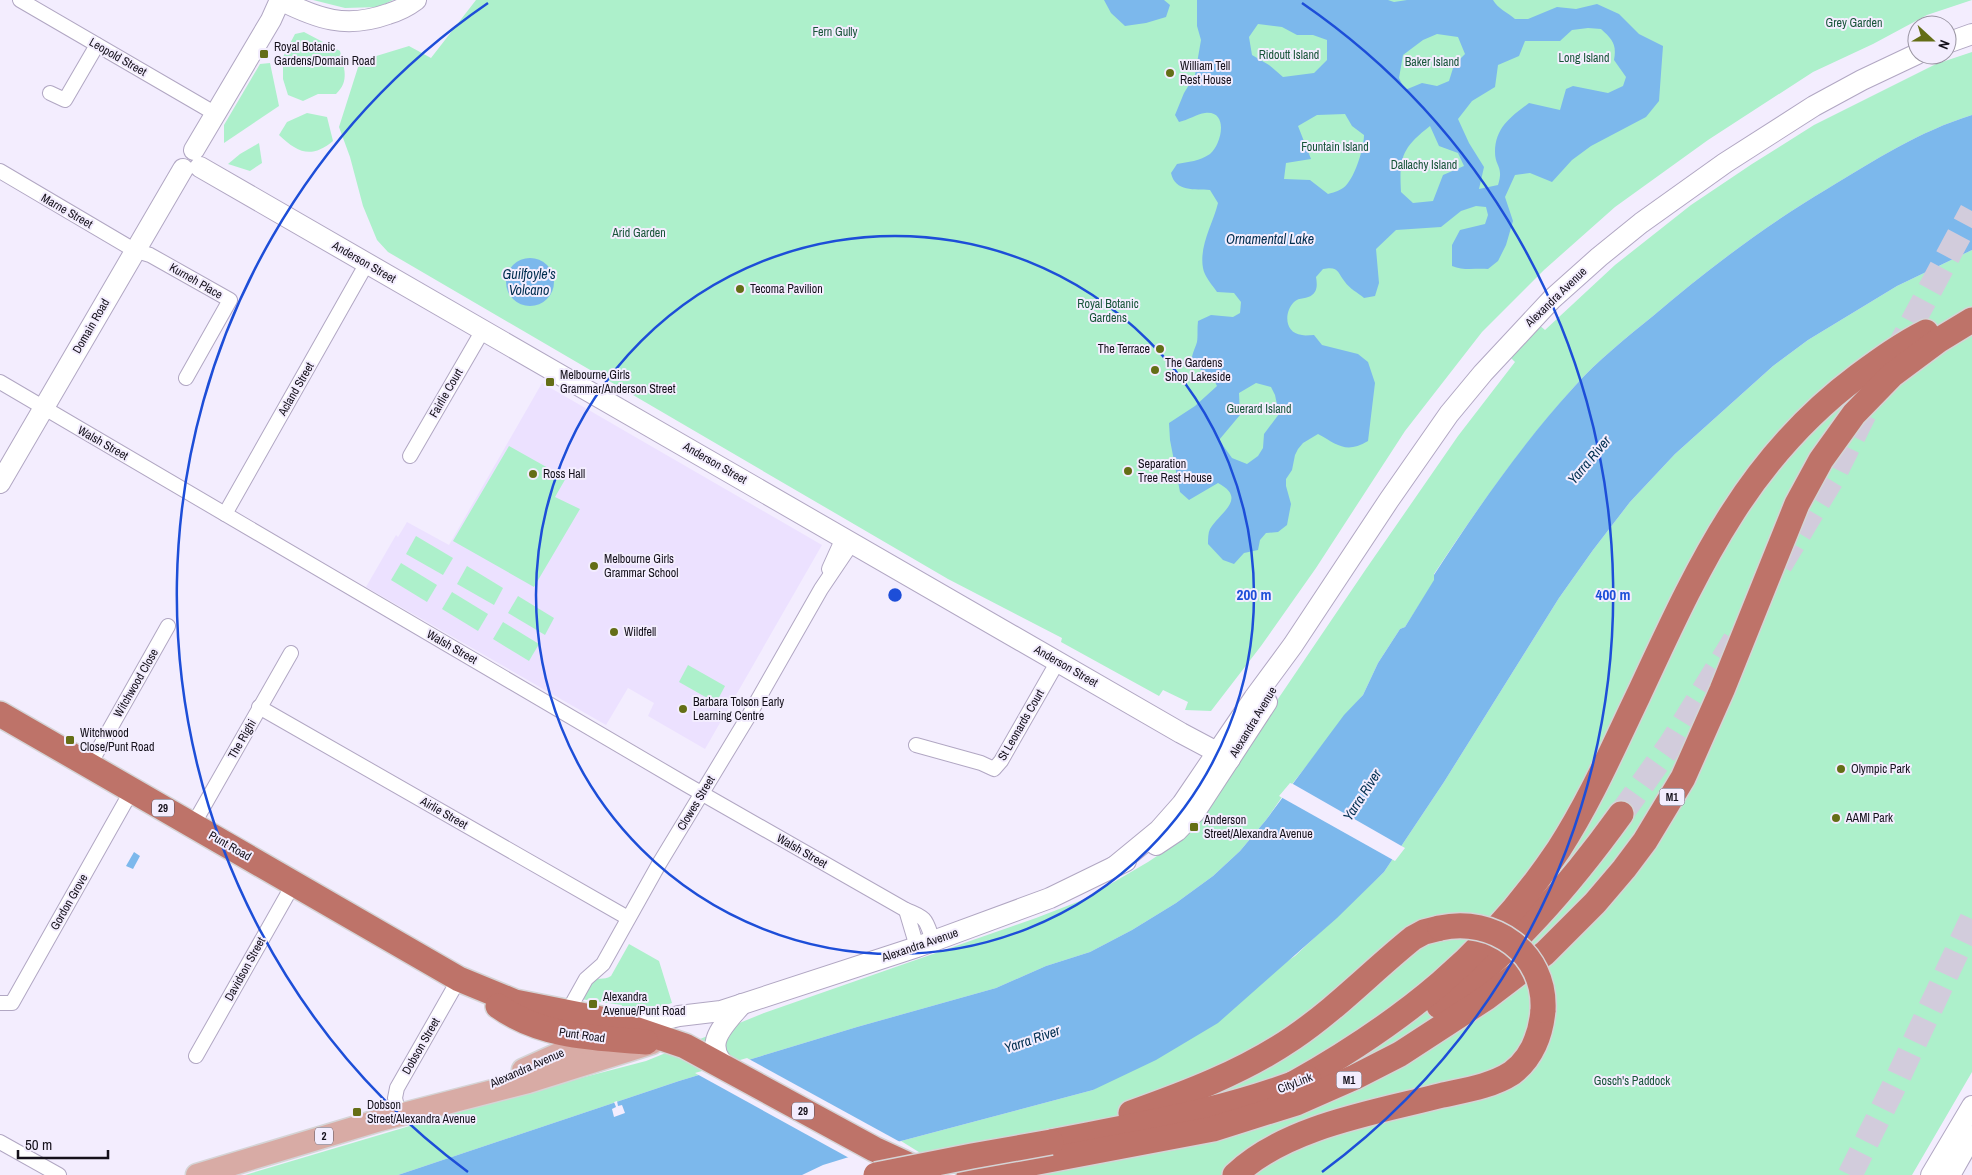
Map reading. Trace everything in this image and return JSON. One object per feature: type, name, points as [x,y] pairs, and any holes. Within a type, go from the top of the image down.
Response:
[{"type":"highway","points":[[1293,1084],[1368,1039],[1425,998],[1476,950],[1536,881],[1574,824],[1593,791],[1661,646],[1711,547],[1750,486],[1777,451],[1825,403],[1883,357],[1918,337],[1972,312]]},
{"type":"highway","name":"M1","points":[[969,1175],[1157,1122],[1213,1129],[1296,1103],[1355,1077],[1400,1054],[1486,998],[1545,953],[1595,903],[1624,869],[1664,812],[1701,740],[1766,578],[1809,479],[1821,460],[1854,414],[1892,375],[1940,340],[1972,320]]},
{"type":"highway","name":"Punt Road","points":[[0,714],[459,979],[502,1010],[527,1023],[548,1030],[594,1038],[660,1040]]},
{"type":"highway","name":"CityLink","points":[[1157,1122],[1245,1099],[1293,1084],[1340,1064],[1387,1040],[1423,1017],[1469,983],[1526,931],[1544,912],[1621,814]]},
{"type":"highway","points":[[882,1160],[972,1156],[1157,1122],[1207,1086],[1292,1039],[1324,1016],[1413,938],[1424,932],[1454,925],[1476,926],[1496,932],[1514,944],[1529,959],[1538,975],[1542,992],[1543,1010],[1540,1028],[1533,1048],[1516,1069],[1504,1077],[1476,1087],[1323,1126],[1269,1151],[1249,1163],[1235,1175]]},
{"type":"highway","name":"Punt Road","points":[[459,979],[515,1002],[603,1019],[632,1027],[660,1040],[712,1058],[882,1160],[913,1175]]},
{"type":"highway","name":"Alexandra Avenue","points":[[594,1038],[632,1027]]},
{"type":"highway","name":"Punt Road","points":[[882,1160],[931,1175]]},
{"type":"main road","name":"Alexandra Avenue","points":[[451,1101],[594,1038]]},
{"type":"main road","name":"Alexandra Avenue","points":[[197,1175],[254,1156],[399,1115],[528,1082],[660,1040]]},
{"type":"street","name":"Leopold Street","points":[[20,0],[216,114]]},
{"type":"street","points":[[280,0],[315,16],[342,21],[369,21],[392,13],[416,0]]},
{"type":"street","name":"Domain Road","points":[[0,483],[134,250],[193,162],[216,114],[280,0]]},
{"type":"street","points":[[1957,39],[1972,34]]},
{"type":"street","points":[[50,93],[64,100],[97,45]]},
{"type":"street","name":"Alexandra Avenue","points":[[660,1040],[698,1025],[722,1011],[925,944],[1050,898],[1114,867],[1151,837],[1174,814],[1224,756],[1267,701],[1293,645],[1389,500],[1449,414],[1482,374],[1552,299],[1641,223],[1725,163],[1814,106],[1907,59]]},
{"type":"street","name":"Anderson Street","points":[[193,162],[1224,756]]},
{"type":"street","name":"Marne Street","points":[[0,171],[134,250]]},
{"type":"street","name":"Kurneh Place","points":[[134,250],[150,255],[230,300],[186,378]]},
{"type":"street","name":"Acland Street","points":[[225,514],[367,263]]},
{"type":"street","name":"Fairlie Court","points":[[410,456],[483,330]]},
{"type":"street","name":"Walsh Street","points":[[0,382],[701,793],[906,910],[924,918],[925,944]]},
{"type":"street","name":"Clowes Street","points":[[567,1013],[586,979],[602,964],[701,793],[748,717],[821,589],[836,551],[847,540]]},
{"type":"street","name":"Witchwood Close","points":[[89,766],[168,626]]},
{"type":"street","name":"The Righi","points":[[193,825],[291,653]]},
{"type":"street","name":"St Leonards Court","points":[[916,745],[980,763],[994,769],[1001,761],[1058,661]]},
{"type":"street","name":"Airlie Street","points":[[260,708],[628,918]]},
{"type":"street","name":"Gordon Grove","points":[[0,1003],[12,1003],[132,790]]},
{"type":"street","name":"Davidson Street","points":[[196,1056],[294,883]]},
{"type":"street","name":"Dobson Street","points":[[399,1115],[394,1098],[397,1088],[459,979]]},
{"type":"street","points":[[712,1058],[717,1034],[742,1004]]},
{"type":"street","name":"Alexandra Avenue","points":[[632,1027],[679,1016],[722,1011]]},
{"type":"street","points":[[1931,1175],[1972,1106]]},
{"type":"street","points":[[1950,1175],[1972,1136]]},
{"type":"street","points":[[0,1143],[59,1175]]},
{"type":"shaded area","name":"Melbourne Girls Grammar School","points":[[542,383],[822,545],[705,749],[648,716],[654,703],[628,688],[606,725],[366,587],[396,535],[398,537],[407,522],[449,545]]},
{"type":"green space","points":[[313,0],[393,0],[378,7],[345,8]]},
{"type":"green space","name":"Royal Botanic Gardens","points":[[476,0],[1972,0],[1927,15],[1907,15],[1907,26],[1813,72],[1708,140],[1615,207],[1544,270],[1482,332],[1405,431],[1316,568],[1261,646],[1211,711],[1185,710],[1188,702],[1163,690],[1159,696],[1061,642],[1062,638],[948,579],[388,252],[377,240],[363,206],[350,157],[339,127],[360,61],[409,46],[431,58]]},
{"type":"green space","points":[[304,32],[340,51],[345,74],[343,84],[336,94],[318,94],[303,101],[288,95],[283,79],[283,57],[295,34]]},
{"type":"green space","points":[[1972,52],[1972,115],[1915,138],[1844,178],[1781,218],[1695,282],[1612,350],[1583,377],[1518,455],[1467,526],[1434,574],[1435,580],[1405,627],[1400,629],[1378,663],[1363,695],[1240,851],[1213,876],[1176,903],[1132,930],[1090,952],[1046,966],[996,988],[857,1027],[679,1081],[398,1175],[245,1175],[497,1100],[646,1061],[764,1013],[1036,918],[1085,899],[1148,862],[1172,846],[1211,806],[1240,755],[1366,569],[1458,436],[1515,362],[1508,355],[1538,324],[1545,330],[1615,265],[1691,205],[1752,164],[1814,125],[1934,65],[1957,65],[1957,57]]},
{"type":"green space","points":[[270,63],[279,106],[224,143],[224,125],[260,64]]},
{"type":"green space","points":[[307,113],[327,117],[333,141],[325,147],[311,152],[299,150],[279,135],[287,122]]},
{"type":"green space","points":[[259,143],[262,163],[250,171],[228,164],[240,154]]},
{"type":"green space","name":"Gosch's Paddock","points":[[1972,250],[1972,1072],[1912,1175],[956,1175],[901,1141],[1093,1090],[1295,956],[1384,872],[1444,782],[1559,598],[1630,502],[1675,454],[1773,366],[1808,340],[1897,286]]},
{"type":"green space","points":[[509,446],[566,478],[555,497],[580,509],[534,587],[453,541]]},
{"type":"green space","points":[[416,536],[453,558],[443,575],[406,554]]},
{"type":"green space","points":[[401,563],[437,585],[427,602],[391,580]]},
{"type":"green space","points":[[467,566],[503,588],[494,605],[457,584]]},
{"type":"green space","points":[[452,592],[488,614],[478,631],[442,609]]},
{"type":"green space","points":[[518,596],[554,618],[545,635],[508,613]]},
{"type":"green space","points":[[503,622],[539,644],[529,661],[493,639]]},
{"type":"green space","points":[[688,665],[725,686],[716,703],[679,682]]},
{"type":"green space","points":[[629,944],[659,961],[672,1003],[666,1005],[667,1011],[621,1009],[622,1005],[580,999],[592,980],[611,976]]},
{"type":"water","points":[[1104,0],[1164,0],[1170,5],[1166,17],[1146,23],[1125,26],[1111,13]]},
{"type":"water","name":"Ornamental Lake","points":[[1197,0],[1388,0],[1394,2],[1407,0],[1493,0],[1515,19],[1528,19],[1557,7],[1576,9],[1597,4],[1619,14],[1639,34],[1663,46],[1659,101],[1646,117],[1591,146],[1572,160],[1552,182],[1530,173],[1515,175],[1505,197],[1513,221],[1506,245],[1498,261],[1488,269],[1465,269],[1452,266],[1452,245],[1460,230],[1485,224],[1488,215],[1486,207],[1476,206],[1461,211],[1441,227],[1396,230],[1376,249],[1379,283],[1375,296],[1364,298],[1345,282],[1335,269],[1328,268],[1323,269],[1316,277],[1317,287],[1314,293],[1294,302],[1287,316],[1292,330],[1303,335],[1314,335],[1322,345],[1358,354],[1368,362],[1375,383],[1368,441],[1354,447],[1348,447],[1337,444],[1318,434],[1303,443],[1295,455],[1292,470],[1286,479],[1291,504],[1287,525],[1278,532],[1266,533],[1260,540],[1258,550],[1244,553],[1234,564],[1223,560],[1208,544],[1210,529],[1229,506],[1231,495],[1227,489],[1218,483],[1189,500],[1180,492],[1170,440],[1169,423],[1195,406],[1217,386],[1211,374],[1192,366],[1192,356],[1197,342],[1198,321],[1211,315],[1233,317],[1240,313],[1241,302],[1234,293],[1217,292],[1207,278],[1203,268],[1203,251],[1218,203],[1210,190],[1181,186],[1173,179],[1171,173],[1177,164],[1198,160],[1210,154],[1218,143],[1220,136],[1220,122],[1213,113],[1205,113],[1179,122],[1175,115],[1184,93],[1195,75],[1201,40],[1197,26]],"holes":[[[1258,24],[1282,27],[1297,35],[1313,35],[1327,40],[1327,60],[1314,73],[1283,77],[1269,65],[1252,55],[1249,37]],[[1601,29],[1613,42],[1615,50],[1614,60],[1626,77],[1623,86],[1608,93],[1573,86],[1566,89],[1560,110],[1529,103],[1506,123],[1498,136],[1495,152],[1500,170],[1498,185],[1479,189],[1484,167],[1469,143],[1458,119],[1472,101],[1495,87],[1498,65],[1519,56],[1525,41],[1560,41],[1572,30]],[[1437,34],[1458,37],[1465,54],[1454,65],[1449,81],[1437,86],[1422,83],[1405,90],[1399,78],[1403,55],[1423,40]],[[1345,114],[1352,126],[1364,135],[1360,156],[1351,179],[1343,188],[1328,194],[1310,180],[1284,179],[1286,163],[1311,159],[1298,126],[1317,115]],[[1430,126],[1439,146],[1458,153],[1464,166],[1443,175],[1433,201],[1413,203],[1401,192],[1402,162],[1404,154],[1413,141]],[[1256,383],[1271,387],[1275,395],[1279,414],[1264,434],[1263,448],[1258,456],[1247,464],[1232,458],[1219,440],[1240,415],[1239,393]]]},
{"type":"water","name":"Yarra River","points":[[1972,115],[1972,250],[1897,286],[1808,340],[1773,366],[1675,454],[1630,502],[1559,598],[1444,782],[1384,872],[1337,918],[1218,1023],[1156,1060],[1093,1090],[901,1141],[823,1165],[802,1175],[398,1175],[679,1081],[857,1027],[996,988],[1046,966],[1090,952],[1132,930],[1176,903],[1213,876],[1240,851],[1266,820],[1344,715],[1363,695],[1378,663],[1400,629],[1405,627],[1434,580],[1434,575],[1500,478],[1555,409],[1593,368],[1622,341],[1695,282],[1781,218],[1844,178],[1915,138]]},
{"type":"water","name":"Guilfoyle's Volcano","points":[[530,258],[539,260],[547,265],[552,273],[554,282],[552,291],[547,299],[539,304],[530,306],[521,304],[513,299],[508,291],[506,282],[508,273],[513,265],[521,260]]},
{"type":"water","points":[[134,852],[140,856],[133,869],[126,866]]},
{"type":"pier","points":[[1290,783],[1405,848],[1395,861],[1279,796]]},
{"type":"pier","points":[[747,1058],[902,1143],[851,1159],[695,1073]]},
{"type":"pier","points":[[617,1101],[618,1106],[622,1105],[625,1113],[614,1117],[612,1109],[616,1107],[614,1102]]},
{"type":"tunnel","points":[[1895,355],[1972,211]]},
{"type":"tunnel","points":[[1780,565],[1833,477],[1868,406]]},
{"type":"tunnel","points":[[1621,814],[1671,744],[1735,640]]},
{"type":"tunnel","points":[[1850,1175],[1896,1082],[1972,919]]},
{"type":"place","name":"Royal Botanic Gardens/Domain Road","points":[[264,54]]},
{"type":"place","name":"William Tell Rest House","points":[[1170,73]]},
{"type":"place","name":"Tecoma Pavilion","points":[[740,289]]},
{"type":"place","name":"The Terrace","points":[[1160,349]]},
{"type":"place","name":"The Gardens Shop Lakeside","points":[[1155,370]]},
{"type":"place","name":"Melbourne Girls Grammar/Anderson Street","points":[[550,382]]},
{"type":"place","name":"Separation Tree Rest House","points":[[1128,471]]},
{"type":"place","name":"Ross Hall","points":[[533,474]]},
{"type":"place","name":"Melbourne Girls Grammar School","points":[[594,566]]},
{"type":"place","name":"Wildfell","points":[[614,632]]},
{"type":"place","name":"Barbara Tolson Early Learning Centre","points":[[683,709]]},
{"type":"place","name":"Witchwood Close/Punt Road","points":[[70,740]]},
{"type":"place","name":"Olympic Park","points":[[1841,769]]},
{"type":"place","name":"AAMI Park","points":[[1836,818]]},
{"type":"place","name":"Anderson Street/Alexandra Avenue","points":[[1194,827]]},
{"type":"place","name":"Alexandra Avenue/Punt Road","points":[[593,1004]]},
{"type":"place","name":"Dobson Street/Alexandra Avenue","points":[[357,1112]]},
{"type":"park label","name":"Grey Garden","points":[[1854,23]]},
{"type":"park label","name":"Fern Gully","points":[[835,32]]},
{"type":"park label","name":"Ridoutt Island","points":[[1289,55]]},
{"type":"park label","name":"Long Island","points":[[1584,58]]},
{"type":"park label","name":"Baker Island","points":[[1432,62]]},
{"type":"park label","name":"Fountain Island","points":[[1335,147]]},
{"type":"park label","name":"Dallachy Island","points":[[1424,165]]},
{"type":"park label","name":"Arid Garden","points":[[639,233]]},
{"type":"park label","name":"Guerard Island","points":[[1259,409]]}]
